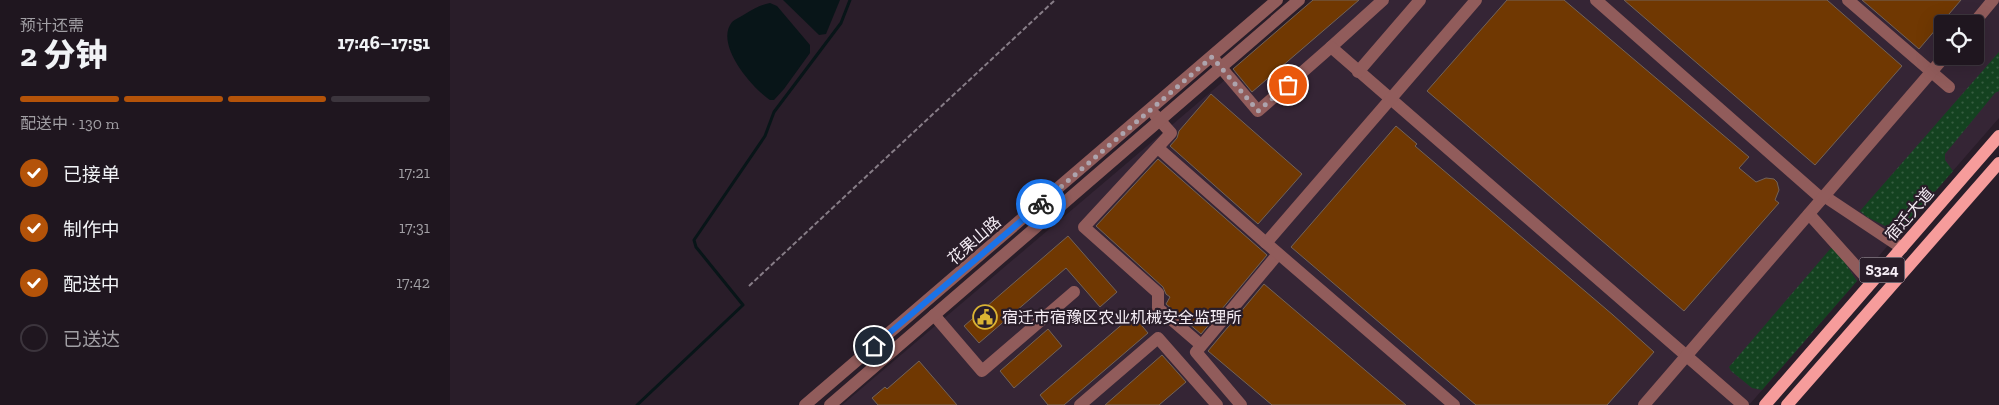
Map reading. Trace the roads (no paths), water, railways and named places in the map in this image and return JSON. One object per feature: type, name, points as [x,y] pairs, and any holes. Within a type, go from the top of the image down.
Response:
[{"type":"main road","name":"宿迁大道","points":[[1765,405],[1999,136]]},
{"type":"main road","name":"S324","points":[[1788,405],[1999,163]]},
{"type":"street","name":"花果山路","points":[[805,405],[1277,0]]},
{"type":"street","name":"花果山路","points":[[833,404],[1299,0]]},
{"type":"street","points":[[1212,57],[1258,111],[1383,0]]},
{"type":"street","points":[[1358,72],[1420,0]]},
{"type":"street","points":[[1266,243],[1476,0]]},
{"type":"street","points":[[1596,0],[1823,197],[1902,248]]},
{"type":"street","points":[[1848,0],[1949,87]]},
{"type":"street","points":[[1980,15],[1993,0]]},
{"type":"street","points":[[1331,47],[1743,405]]},
{"type":"street","points":[[1644,405],[1937,65]]},
{"type":"street","points":[[1150,110],[1171,133],[1084,227],[1158,293],[1158,308],[1201,345]]},
{"type":"street","points":[[1158,148],[1454,405]]},
{"type":"street","points":[[1809,214],[1871,283]]},
{"type":"street","points":[[1241,405],[1196,352],[1278,254]]},
{"type":"street","points":[[934,315],[982,371],[1074,292]]},
{"type":"street","points":[[1080,405],[1158,338],[1217,405]]},
{"type":"street","points":[[823,390],[833,404]]},
{"type":"waterway","points":[[637,405],[743,305],[696,247],[694,240],[765,136],[774,112],[841,23],[850,0]]},
{"type":"place","name":"宿迁市宿豫区农业机械安全监理所","points":[[985,317]]}]
